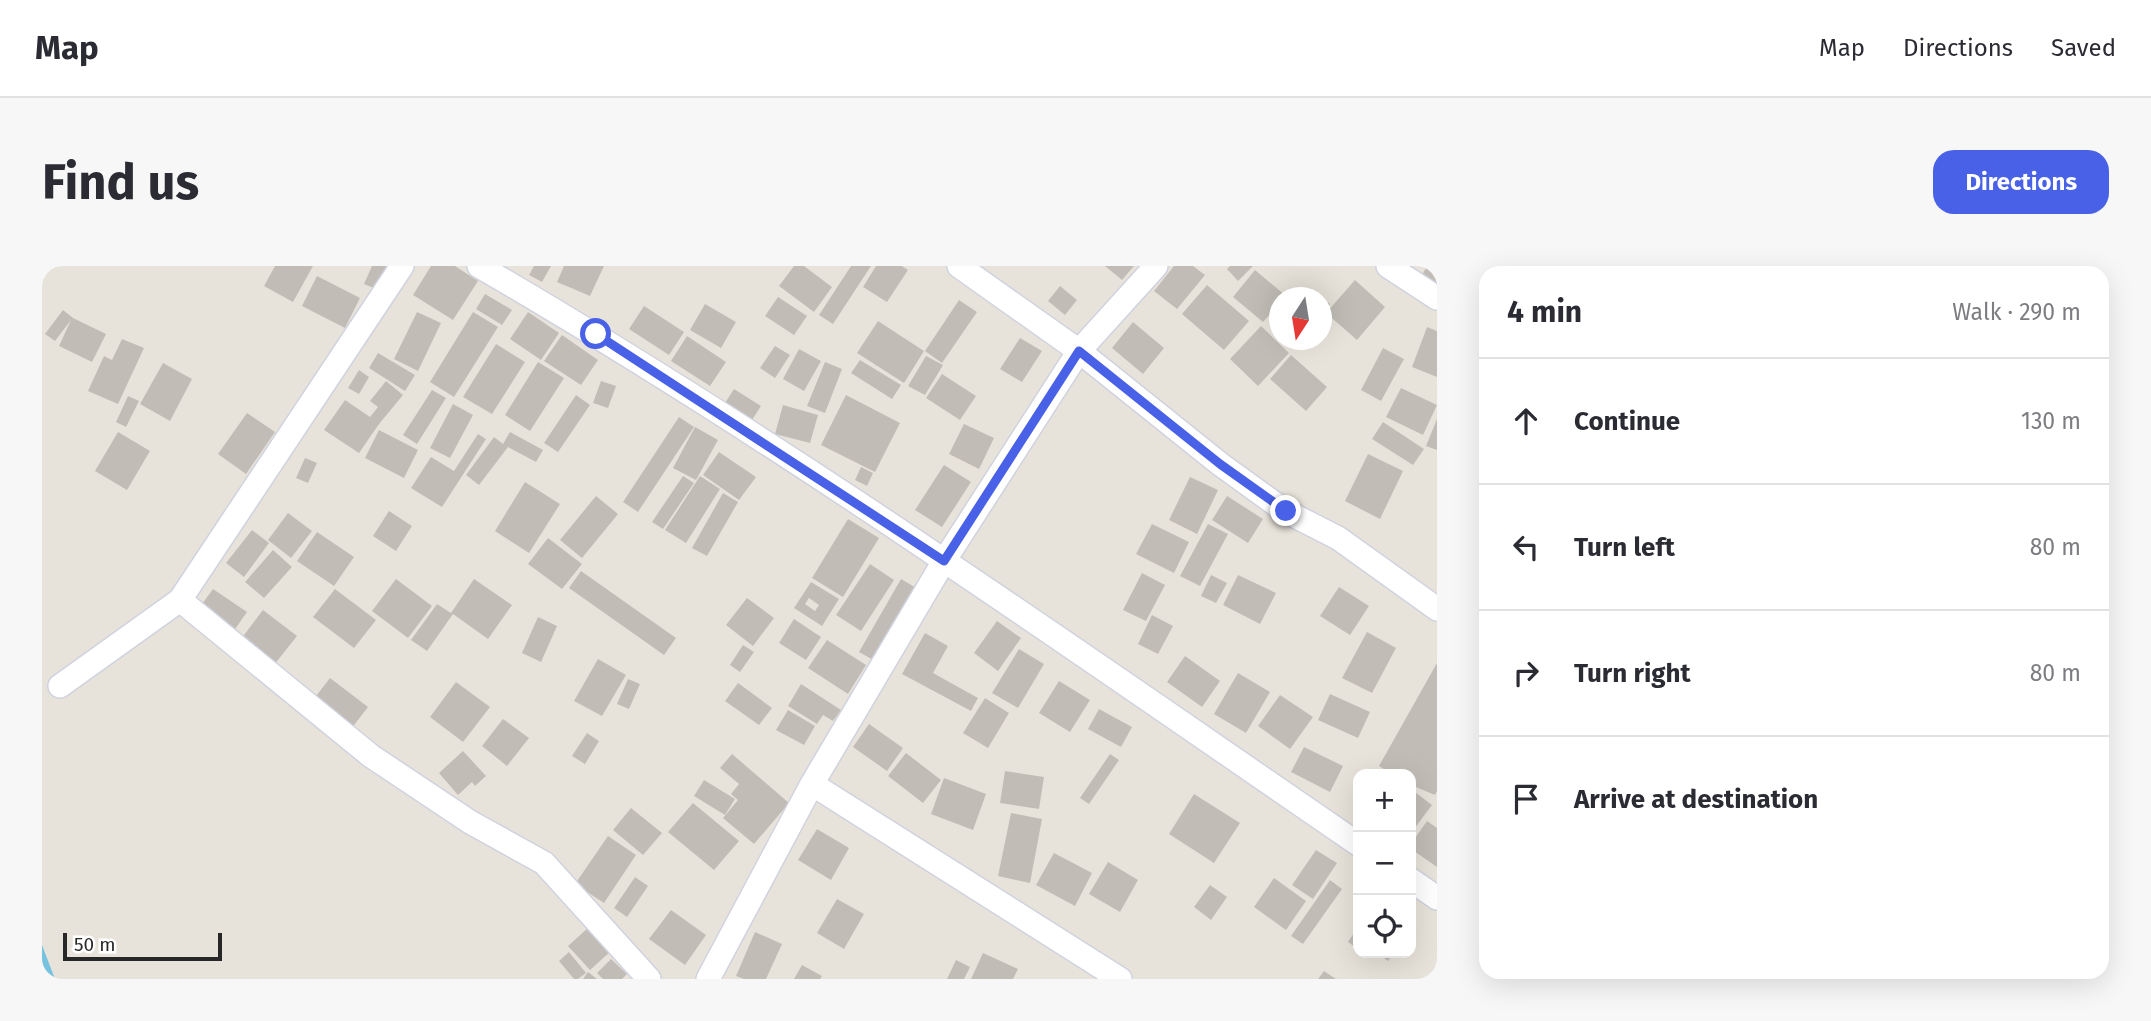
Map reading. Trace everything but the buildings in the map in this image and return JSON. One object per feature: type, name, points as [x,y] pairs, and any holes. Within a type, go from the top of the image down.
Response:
[{"type":"street","points":[[60,686],[180,600],[401,266]]},
{"type":"street","points":[[479,266],[596,334],[944,561],[1353,841]]},
{"type":"street","points":[[959,266],[1079,351],[1286,511],[1338,538],[1437,609]]},
{"type":"street","points":[[708,979],[812,784],[944,561],[1079,351],[1156,266]]},
{"type":"street","points":[[1388,266],[1437,298]]},
{"type":"street","points":[[180,600],[372,755],[470,822],[544,863],[649,979]]},
{"type":"street","points":[[812,784],[1120,979]]},
{"type":"street","points":[[1416,883],[1437,898]]},
{"type":"water","points":[[42,945],[55,979],[42,979]]},
{"type":"route","points":[[596,334],[944,561],[1079,351],[1220,464],[1286,511]]}]
